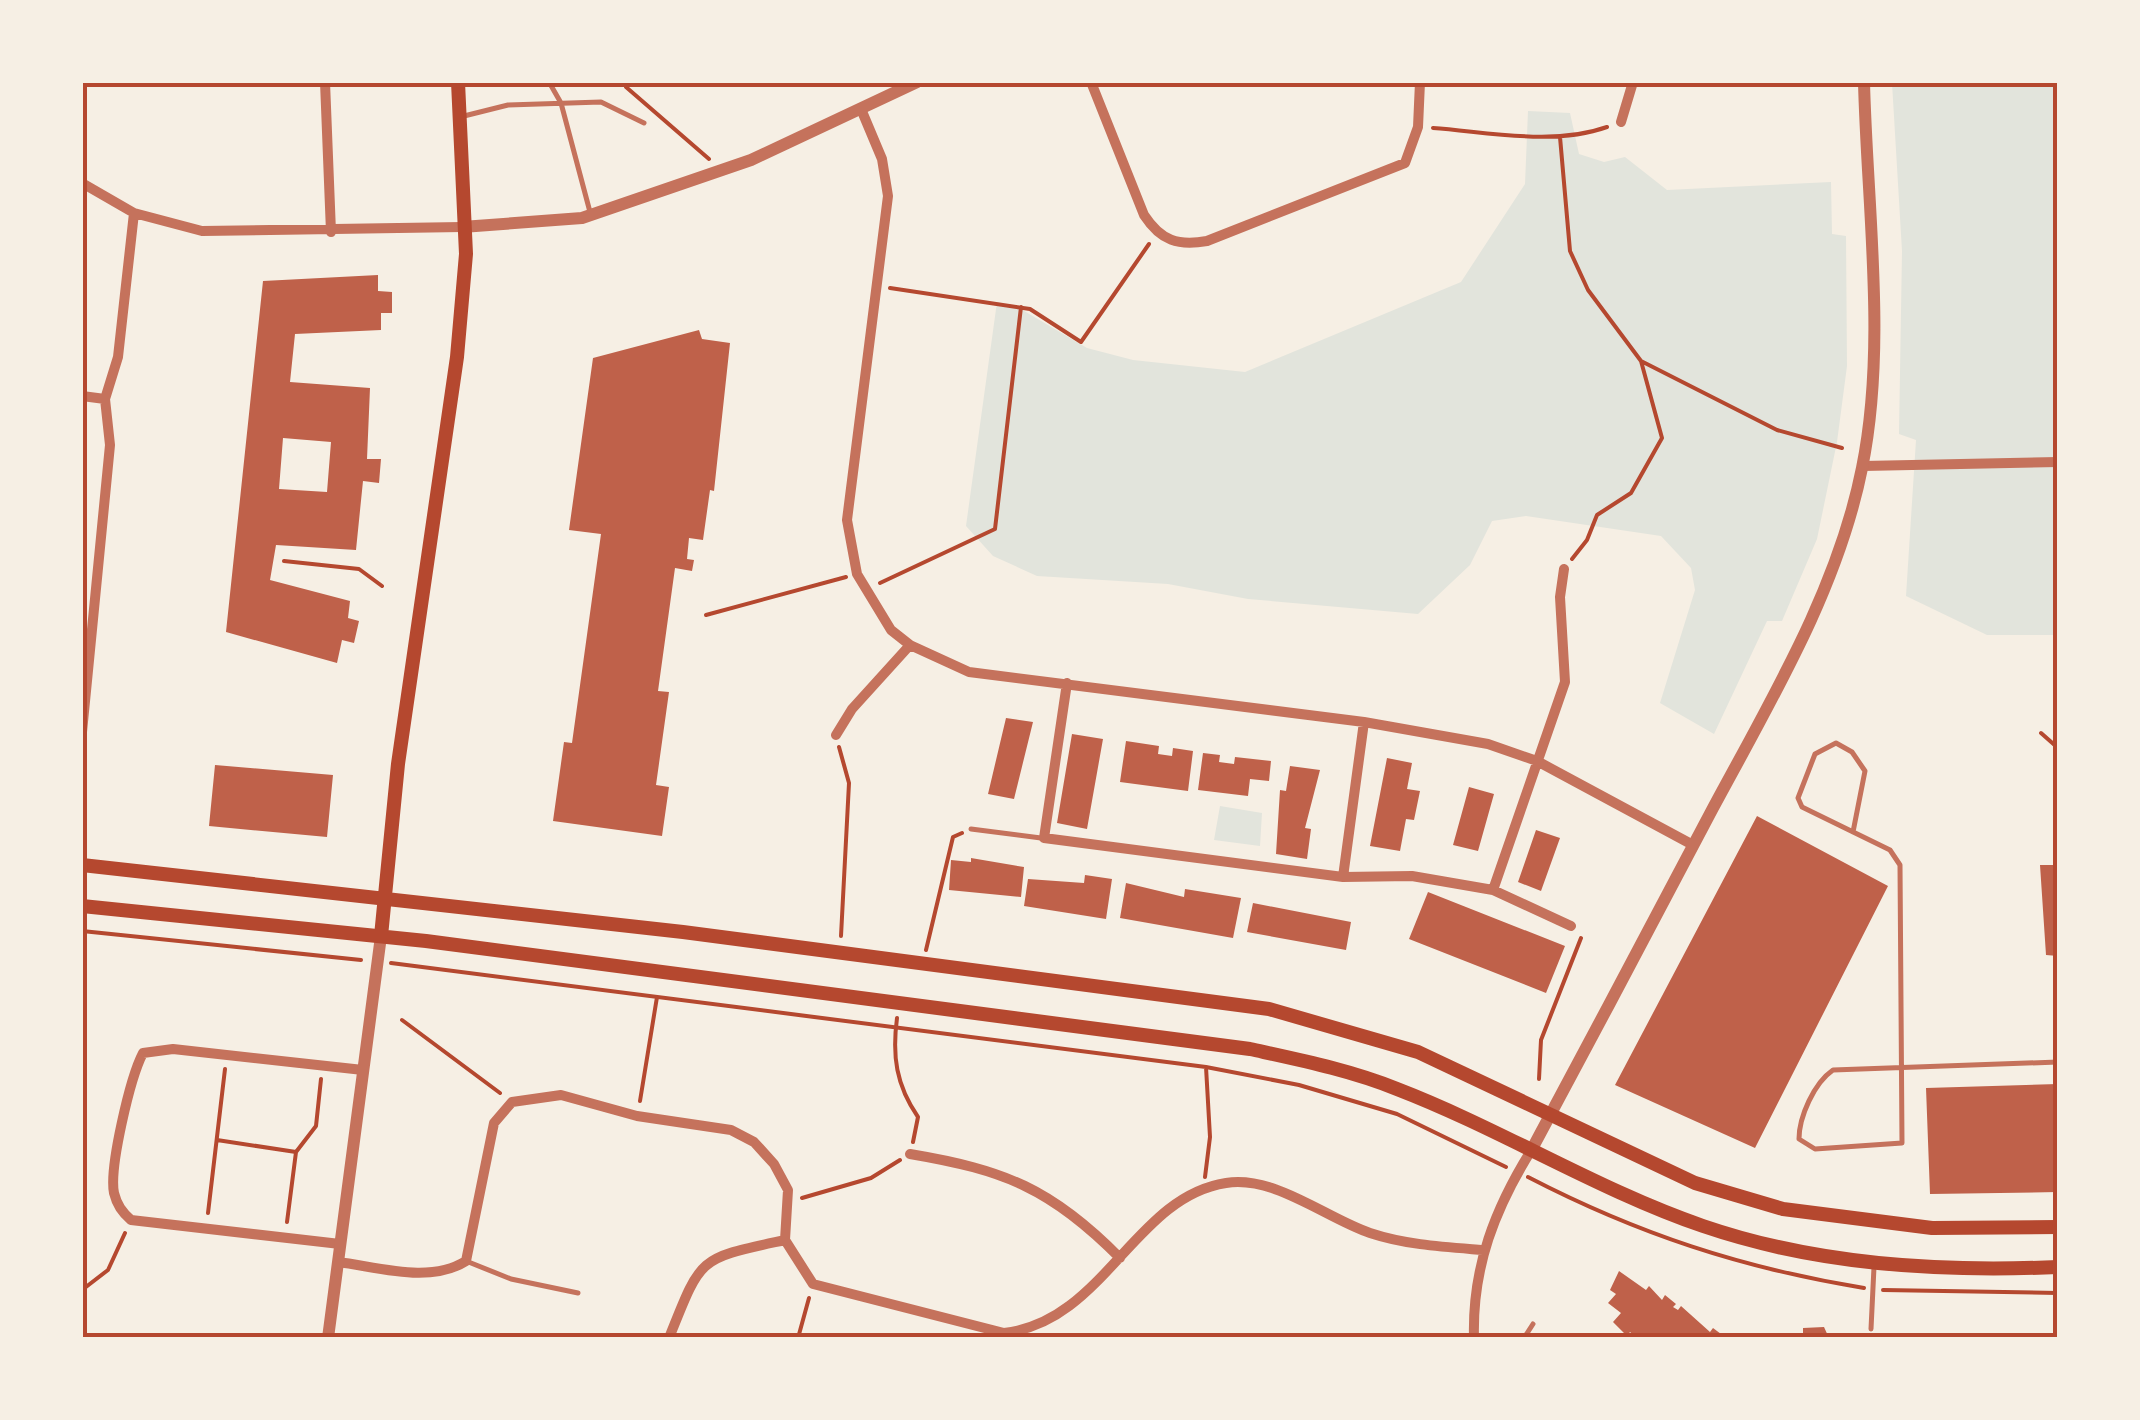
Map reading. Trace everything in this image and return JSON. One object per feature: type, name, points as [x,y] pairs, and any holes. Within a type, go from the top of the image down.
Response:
[{"type":"main road","points":[[381,936],[398,764],[457,357],[466,254],[458,82]]},
{"type":"main road","points":[[82,866],[387,898],[1269,1009],[1418,1052],[1695,1183],[1783,1209],[1932,1228],[2058,1227]]},
{"type":"main road","points":[[82,906],[381,936],[1250,1050],[1324,1065],[1396,1088],[1704,1226],[1779,1247],[1874,1264],[1962,1269],[2058,1267]]},
{"type":"street","points":[[325,82],[330,232]]},
{"type":"street","points":[[82,183],[134,213],[202,231],[462,227],[591,215],[721,170],[917,82]]},
{"type":"street","points":[[1091,82],[1156,234],[1184,245],[1208,241],[1405,163],[1418,127],[1420,82]]},
{"type":"street","points":[[1621,122],[1633,82]]},
{"type":"street","points":[[1474,1338],[1473,1302],[1483,1250],[1814,611],[1850,520],[1862,466],[1874,342],[1864,82]]},
{"type":"street","points":[[861,110],[882,159],[888,196],[847,520],[857,574],[891,630],[910,645],[969,672],[1364,722],[1488,744],[1537,761],[1693,845]]},
{"type":"street","points":[[82,732],[110,445],[105,399],[118,357],[134,213]]},
{"type":"street","points":[[82,396],[105,399]]},
{"type":"street","points":[[1862,466],[2058,462]]},
{"type":"street","points":[[1493,890],[1566,682],[1560,597],[1564,570]]},
{"type":"street","points":[[836,735],[852,709],[910,645]]},
{"type":"street","points":[[1066,683],[1044,838],[1343,877],[1412,876],[1493,890],[1577,927]]},
{"type":"street","points":[[1343,877],[1364,722]]},
{"type":"street","points":[[328,1338],[381,936]]},
{"type":"street","points":[[340,1244],[131,1220],[120,1210],[113,1190],[131,1076],[143,1054],[174,1049],[364,1070]]},
{"type":"street","points":[[338,1262],[415,1273],[454,1268],[466,1261],[494,1123],[512,1102],[561,1095],[637,1116],[731,1130],[754,1142],[774,1164],[788,1190],[785,1240],[814,1284],[1004,1333],[1027,1330],[1061,1315],[1186,1196],[1206,1188],[1246,1182],[1370,1233],[1416,1244],[1483,1250]]},
{"type":"street","points":[[910,1154],[981,1166],[1019,1180],[1054,1201],[1120,1258]]},
{"type":"street","points":[[669,1338],[699,1268],[725,1254],[785,1240]]},
{"type":"lane","points":[[556,84],[591,215]]},
{"type":"lane","points":[[461,117],[508,105],[601,102],[644,123]]},
{"type":"lane","points":[[1853,832],[1865,771],[1852,752],[1836,744],[1816,754],[1798,798],[1802,807],[1853,832],[1890,850],[1900,866],[1902,1068],[1902,1144],[1815,1149],[1799,1140],[1801,1122],[1826,1074],[1833,1070],[1902,1068],[2058,1062]]},
{"type":"lane","points":[[971,829],[1044,838]]},
{"type":"lane","points":[[466,1261],[511,1279],[578,1293]]},
{"type":"lane","points":[[1871,1329],[1874,1264]]},
{"type":"lane","points":[[1524,1338],[1533,1324]]},
{"type":"path","points":[[626,87],[721,170]]},
{"type":"path","points":[[1418,127],[1560,137],[1584,135],[1621,122]]},
{"type":"path","points":[[1560,137],[1570,250],[1588,290],[1640,361],[1662,438],[1631,492],[1597,515],[1586,540],[1564,570]]},
{"type":"path","points":[[876,286],[1021,307],[1082,342],[1156,234]]},
{"type":"path","points":[[866,590],[995,529],[1021,307]]},
{"type":"path","points":[[1640,361],[1777,430],[1842,448]]},
{"type":"path","points":[[284,561],[360,569],[382,586]]},
{"type":"path","points":[[706,615],[857,574]]},
{"type":"path","points":[[2042,733],[2058,748]]},
{"type":"path","points":[[835,954],[842,929],[849,783],[836,735]]},
{"type":"path","points":[[920,965],[954,837],[971,829]]},
{"type":"path","points":[[1539,1078],[1541,1040],[1580,945],[1577,927]]},
{"type":"path","points":[[82,931],[346,958]]},
{"type":"path","points":[[414,965],[1206,1067],[1299,1084],[1397,1114],[1499,1164]]},
{"type":"path","points":[[637,1116],[657,996]]},
{"type":"path","points":[[788,1202],[871,1178],[910,1154],[918,1117],[902,1094],[894,1066],[899,1003]]},
{"type":"path","points":[[402,1020],[512,1102]]},
{"type":"path","points":[[206,1229],[227,1054]]},
{"type":"path","points":[[285,1239],[296,1152],[316,1126],[322,1065]]},
{"type":"path","points":[[1206,1067],[1210,1137],[1206,1188]]},
{"type":"path","points":[[217,1140],[296,1152]]},
{"type":"path","points":[[82,1290],[108,1270],[131,1220]]},
{"type":"path","points":[[798,1338],[814,1284]]},
{"type":"shaded area","points":[[1892,83],[2057,83],[2057,635],[1987,635],[1906,596],[1916,440],[1899,434],[1902,251]]},
{"type":"shaded area","points":[[1528,111],[1570,113],[1579,154],[1604,162],[1625,157],[1667,190],[1831,182],[1832,234],[1846,236],[1847,366],[1837,442],[1817,539],[1782,621],[1767,621],[1714,734],[1660,703],[1695,590],[1691,568],[1661,536],[1526,516],[1492,521],[1470,565],[1418,614],[1248,599],[1168,584],[1037,576],[993,556],[966,526],[997,302],[1019,308],[1087,348],[1133,360],[1245,372],[1461,282],[1525,184]]},
{"type":"shaded area","points":[[1220,806],[1262,813],[1260,846],[1214,840]]},
{"type":"building","points":[[378,275],[378,291],[392,292],[392,313],[381,313],[381,330],[295,334],[290,382],[370,388],[367,459],[381,459],[379,483],[363,481],[356,550],[276,545],[270,580],[350,601],[348,618],[359,621],[354,643],[342,640],[337,663],[226,632],[263,281]],"holes":[[[283,438],[331,442],[327,492],[279,489]]]},
{"type":"building","points":[[699,330],[702,339],[730,343],[714,491],[710,490],[703,540],[689,538],[687,559],[694,560],[692,571],[675,568],[658,691],[669,692],[656,785],[669,787],[662,836],[553,821],[564,742],[572,743],[601,534],[569,530],[593,358]]},
{"type":"building","points":[[1006,718],[1033,722],[1014,799],[988,794]]},
{"type":"building","points":[[1072,734],[1103,739],[1087,829],[1057,823]]},
{"type":"building","points":[[1126,741],[1159,746],[1158,754],[1172,756],[1173,748],[1193,751],[1188,791],[1120,782]]},
{"type":"building","points":[[1203,753],[1220,755],[1219,762],[1234,764],[1235,757],[1271,761],[1269,781],[1250,779],[1248,796],[1198,790]]},
{"type":"building","points":[[1387,758],[1412,763],[1407,789],[1420,791],[1414,820],[1406,819],[1400,851],[1370,846]]},
{"type":"building","points":[[215,765],[333,775],[327,837],[209,826]]},
{"type":"building","points":[[1290,766],[1320,770],[1305,828],[1311,829],[1307,859],[1276,854],[1280,790],[1286,791]]},
{"type":"building","points":[[1469,787],[1494,794],[1478,851],[1453,845]]},
{"type":"building","points":[[1757,816],[1888,886],[1755,1148],[1615,1085]]},
{"type":"building","points":[[1536,830],[1560,838],[1541,891],[1518,882]]},
{"type":"building","points":[[971,858],[1024,867],[1021,897],[949,890],[951,860],[971,862]]},
{"type":"building","points":[[2040,865],[2058,865],[2058,956],[2046,955]]},
{"type":"building","points":[[1085,875],[1112,879],[1106,919],[1024,906],[1028,879],[1084,883]]},
{"type":"building","points":[[1126,883],[1184,897],[1185,889],[1241,898],[1233,938],[1120,918]]},
{"type":"building","points":[[1428,892],[1565,946],[1546,993],[1409,939]]},
{"type":"building","points":[[1253,903],[1351,922],[1346,950],[1247,932]]},
{"type":"building","points":[[2058,1084],[2058,1192],[1930,1194],[1926,1088]]},
{"type":"building","points":[[1619,1271],[1646,1290],[1649,1286],[1662,1300],[1665,1295],[1676,1304],[1673,1307],[1678,1310],[1681,1306],[1710,1332],[1713,1328],[1721,1334],[1637,1338],[1630,1332],[1627,1336],[1613,1322],[1621,1313],[1608,1303],[1616,1294],[1610,1290]]},
{"type":"building","points":[[1824,1327],[1829,1338],[1803,1338],[1803,1328]]}]
